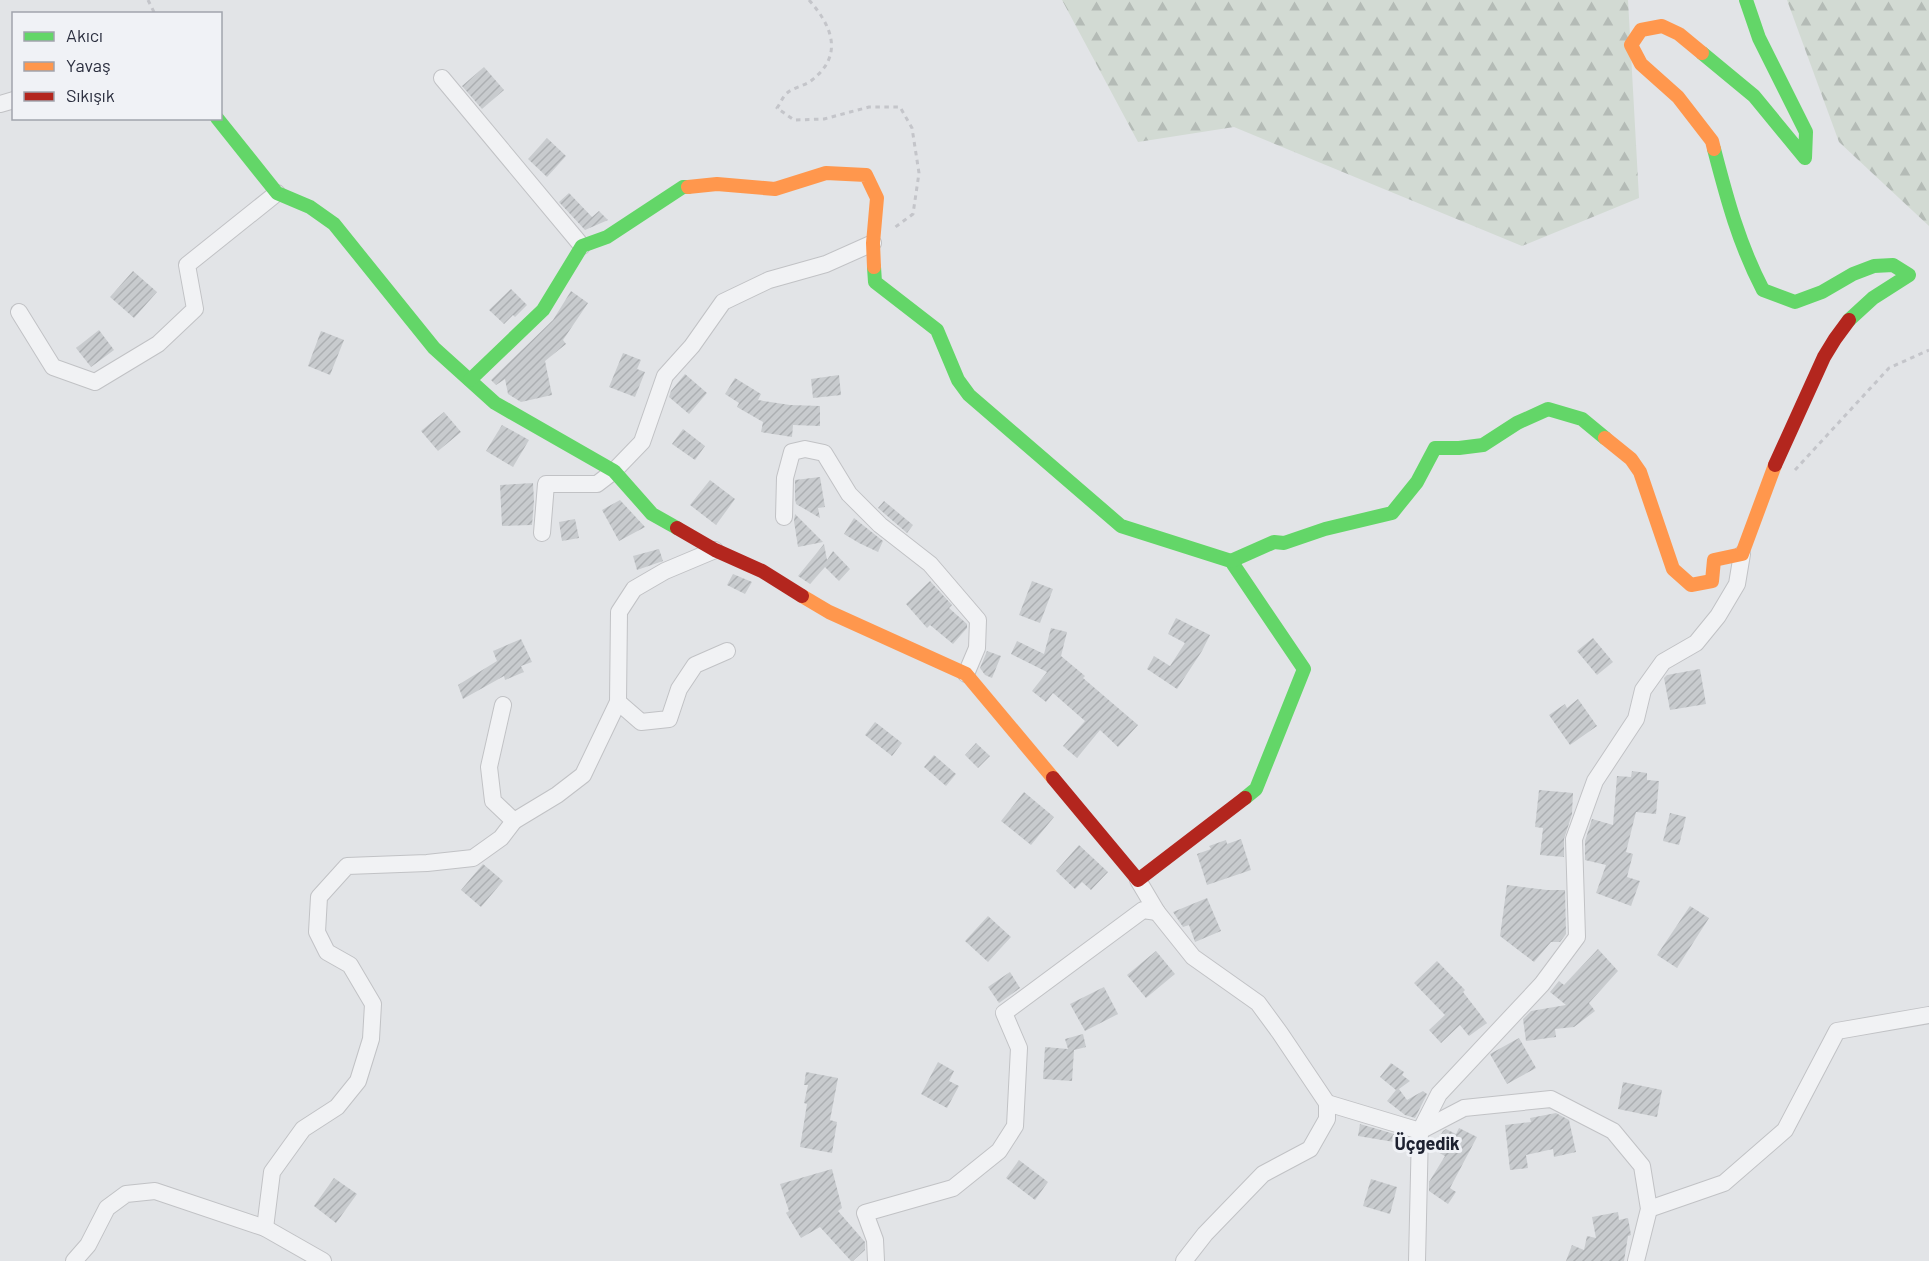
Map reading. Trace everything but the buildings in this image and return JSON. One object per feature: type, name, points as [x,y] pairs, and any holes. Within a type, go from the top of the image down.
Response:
[{"type":"street","points":[[1417,1261],[1420,1131],[1439,1095],[1542,984],[1577,937],[1574,839],[1595,781],[1636,719],[1643,690],[1663,662],[1696,642],[1718,616],[1737,584],[1742,554],[1763,491],[1786,435],[1828,349],[1852,316],[1880,293],[1909,275],[1893,265],[1874,266],[1853,274],[1822,292],[1796,302],[1764,290],[1752,269],[1733,220],[1712,141],[1678,98],[1641,64],[1631,45],[1641,30],[1662,26],[1679,34],[1754,96],[1805,158],[1806,132],[1759,38],[1746,0]]},
{"type":"street","points":[[442,78],[582,246]]},
{"type":"street","points":[[219,120],[277,193],[310,207],[334,224],[434,348],[495,403],[614,471],[652,514],[715,550],[762,571],[829,612],[966,674],[1138,880],[1157,912],[1193,957],[1258,1003],[1327,1103],[1327,1119],[1310,1149],[1263,1174],[1205,1234],[1184,1261]]},
{"type":"street","points":[[470,380],[543,310],[582,246],[607,237],[682,187],[717,184],[775,189],[826,173],[866,175],[877,198],[873,243],[875,282],[937,330],[958,380],[969,396],[1121,526],[1231,561],[1304,669],[1256,789],[1138,880]]},
{"type":"street","points":[[19,312],[52,367],[95,382],[158,344],[195,309],[187,266],[277,193]]},
{"type":"street","points":[[542,533],[546,484],[597,484],[614,471],[642,442],[665,376],[692,346],[723,302],[769,280],[826,264],[873,243]]},
{"type":"street","points":[[1231,561],[1274,543],[1284,543],[1325,529],[1392,513],[1417,482],[1435,448],[1483,445],[1517,423],[1548,409],[1582,419],[1631,459],[1640,472],[1673,569],[1691,585],[1712,581],[1714,560],[1742,554]]},
{"type":"street","points":[[784,517],[785,478],[792,452],[805,449],[824,453],[849,494],[880,525],[930,564],[978,620],[977,648],[966,674]]},
{"type":"street","points":[[265,1228],[272,1172],[303,1129],[337,1107],[358,1081],[371,1039],[373,1004],[350,965],[327,952],[317,932],[319,897],[347,866],[427,863],[473,858],[501,838],[514,821],[557,795],[583,775],[618,702],[619,612],[634,589],[665,571],[715,550]]},
{"type":"street","points":[[618,702],[641,722],[669,719],[680,689],[695,665],[727,651]]},
{"type":"street","points":[[503,705],[489,766],[493,801],[514,821]]},
{"type":"street","points":[[876,1261],[874,1240],[865,1213],[953,1188],[999,1151],[1015,1126],[1019,1048],[1004,1013],[1143,910],[1157,912]]},
{"type":"street","points":[[1649,1209],[1724,1183],[1785,1130],[1837,1031],[1929,1015]]},
{"type":"street","points":[[1327,1103],[1420,1131],[1464,1108],[1551,1099],[1613,1131],[1642,1166],[1649,1209],[1635,1261]]},
{"type":"street","points":[[74,1261],[88,1245],[107,1208],[126,1194],[155,1191],[265,1228],[323,1261]]},
{"type":"path","points":[[809,0],[822,15],[831,35],[830,61],[812,81],[786,93],[777,108],[794,120],[824,119],[869,107],[900,107],[912,128],[919,173],[913,214],[873,243]]},
{"type":"path","points":[[1792,474],[1889,368],[1929,350]]},
{"type":"green space","points":[[1062,0],[1628,0],[1639,198],[1522,246],[1234,127],[1138,142]]},
{"type":"green space","points":[[1787,0],[1929,0],[1929,226],[1839,142]]},
{"type":"traffic: fast","points":[[1702,53],[1754,96],[1805,158],[1806,132],[1759,38],[1746,0]]},
{"type":"traffic: fast","points":[[219,120],[277,193],[310,207],[334,224],[434,348],[495,403],[614,471],[652,514],[677,528]]},
{"type":"traffic: fast","points":[[1714,149],[1740,238],[1763,290],[1795,302],[1822,292],[1853,274],[1874,266],[1893,265],[1909,275],[1873,298],[1849,320]]},
{"type":"traffic: fast","points":[[470,380],[543,310],[582,246],[607,237],[683,187],[688,187]]},
{"type":"traffic: fast","points":[[874,267],[875,282],[937,330],[958,380],[969,395],[1121,526],[1231,561],[1304,669],[1256,789],[1245,798]]},
{"type":"traffic: fast","points":[[1231,561],[1274,542],[1284,543],[1325,529],[1392,513],[1417,482],[1435,448],[1483,445],[1517,423],[1548,409],[1582,419],[1605,438]]},
{"type":"traffic: slow","points":[[1702,53],[1679,34],[1662,26],[1641,30],[1631,45],[1641,64],[1678,97],[1712,141],[1714,149]]},
{"type":"traffic: slow","points":[[688,187],[717,184],[775,189],[826,173],[866,175],[877,198],[873,243],[874,267]]},
{"type":"traffic: slow","points":[[1605,438],[1631,459],[1640,472],[1673,569],[1691,585],[1712,581],[1714,560],[1742,554],[1775,465]]},
{"type":"traffic: slow","points":[[802,596],[829,612],[966,674],[1053,778]]},
{"type":"traffic: jam","points":[[1775,465],[1824,357],[1849,320]]},
{"type":"traffic: jam","points":[[677,528],[715,550],[762,571],[802,596]]},
{"type":"traffic: jam","points":[[1053,778],[1138,880],[1245,798]]},
{"type":"district","name":"Üçgedik","points":[[1427,1144]]}]
